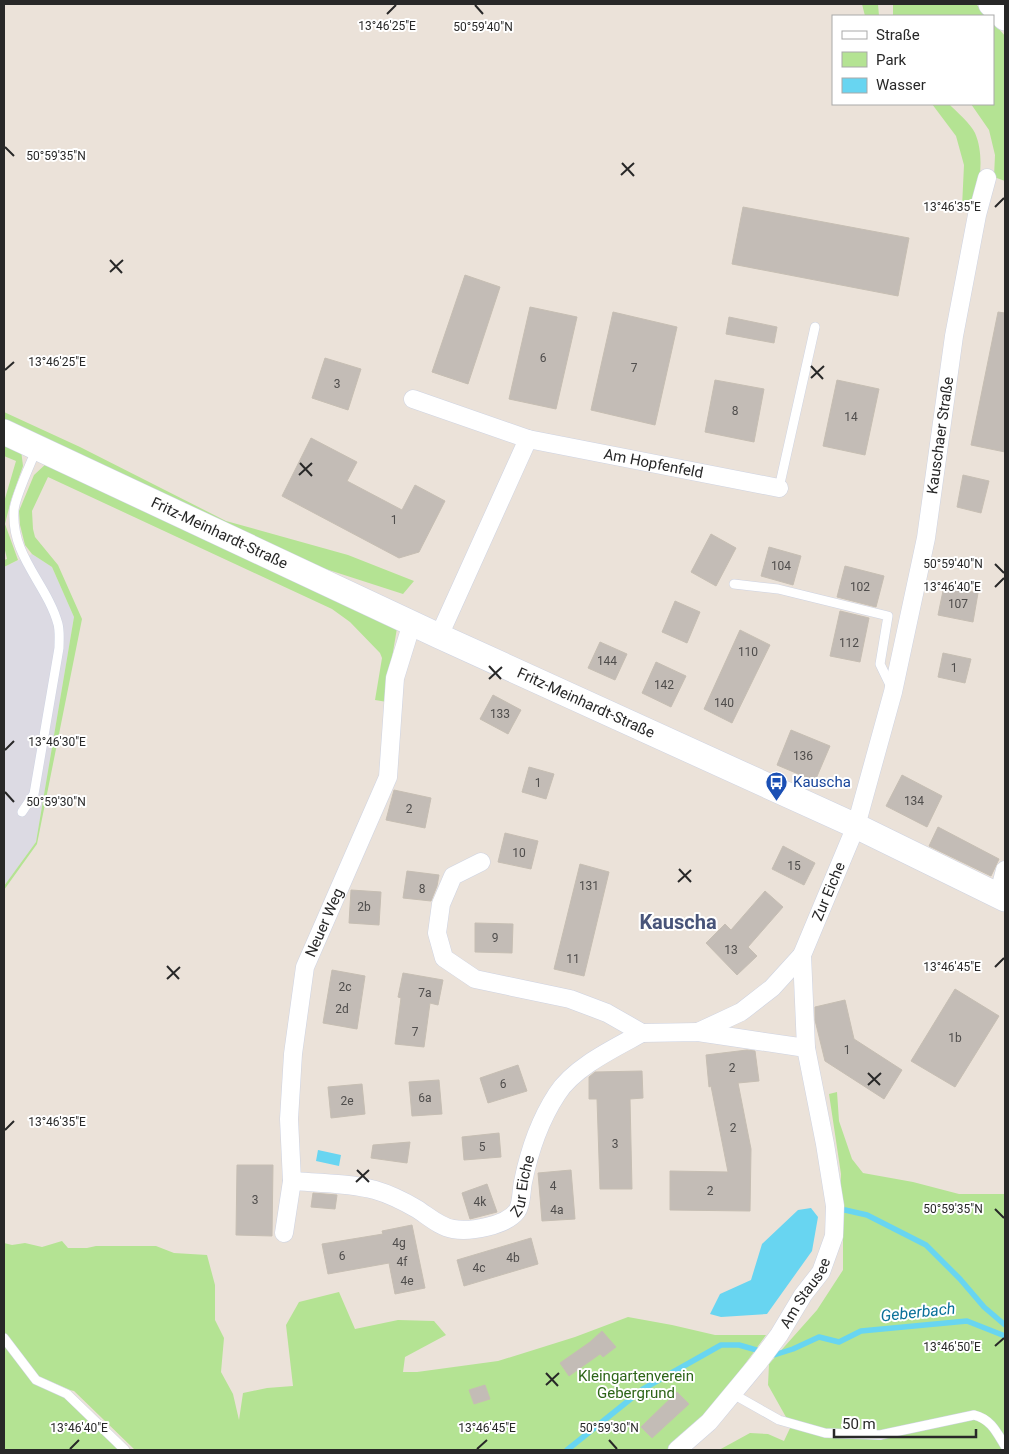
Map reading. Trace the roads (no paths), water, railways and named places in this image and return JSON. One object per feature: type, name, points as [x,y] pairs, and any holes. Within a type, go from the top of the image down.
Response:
[{"type":"street","points":[[991,4],[1005,18]]},
{"type":"street","name":"Kauschaer Straße","points":[[856,826],[893,692],[926,538],[954,336],[977,215],[987,178]]},
{"type":"street","name":"Am Hopfenfeld","points":[[413,399],[528,439],[779,488]]},
{"type":"street","name":"Fritz-Meinhardt-Straße","points":[[4,432],[440,636],[856,826],[1002,897]]},
{"type":"street","points":[[440,636],[528,439]]},
{"type":"street","name":"Neuer Weg","points":[[284,1233],[292,1181],[289,1118],[292,1054],[305,967],[388,777],[395,678],[412,623]]},
{"type":"street","name":"Zur Eiche","points":[[698,1032],[741,1012],[772,988],[802,955],[856,826]]},
{"type":"street","points":[[481,862],[453,876],[441,904],[437,933],[444,958],[475,979],[570,999],[608,1013],[642,1033]]},
{"type":"street","points":[[1002,897],[1005,870]]},
{"type":"street","name":"Zur Eiche","points":[[802,955],[806,1048],[815,1099]]},
{"type":"street","name":"Zur Eiche","points":[[292,1181],[337,1184],[376,1190],[414,1207],[452,1229],[472,1230],[495,1225],[516,1212],[520,1206],[523,1182],[536,1133],[557,1093],[575,1074],[605,1054],[642,1033],[698,1032],[806,1048]]},
{"type":"street","name":"Am Stausee","points":[[677,1450],[709,1422],[733,1394],[758,1363],[821,1272],[834,1236],[835,1213],[825,1144],[815,1099]]},
{"type":"lane","points":[[779,488],[815,327]]},
{"type":"lane","points":[[22,812],[34,794],[59,648],[59,626],[52,608],[24,558],[15,537],[13,509],[37,447]]},
{"type":"lane","points":[[734,584],[778,589],[888,616],[880,664],[893,692]]},
{"type":"lane","points":[[4,1338],[36,1380],[67,1394],[125,1450]]},
{"type":"lane","points":[[733,1394],[779,1420],[825,1433],[880,1435],[974,1415],[984,1417],[990,1422],[1005,1446]]},
{"type":"water","points":[[318,1150],[341,1155],[339,1166],[316,1161]]},
{"type":"water","points":[[811,1208],[818,1217],[812,1251],[767,1314],[721,1317],[710,1314],[720,1294],[751,1280],[762,1244],[798,1210]]},
{"type":"waterway","points":[[839,1211],[845,1210],[867,1215],[926,1245],[960,1279],[984,1307],[1005,1325]]},
{"type":"waterway","name":"Geberbach","points":[[567,1450],[643,1389],[721,1345],[739,1345],[774,1355],[819,1337],[839,1342],[861,1331],[967,1321],[1005,1336]]},
{"type":"place","name":"Kauscha","points":[[777,801]]},
{"type":"district","name":"Kauscha","points":[[678,922]]},
{"type":"park label","name":"Kleingartenverein Gebergrund","points":[[636,1384]]}]
